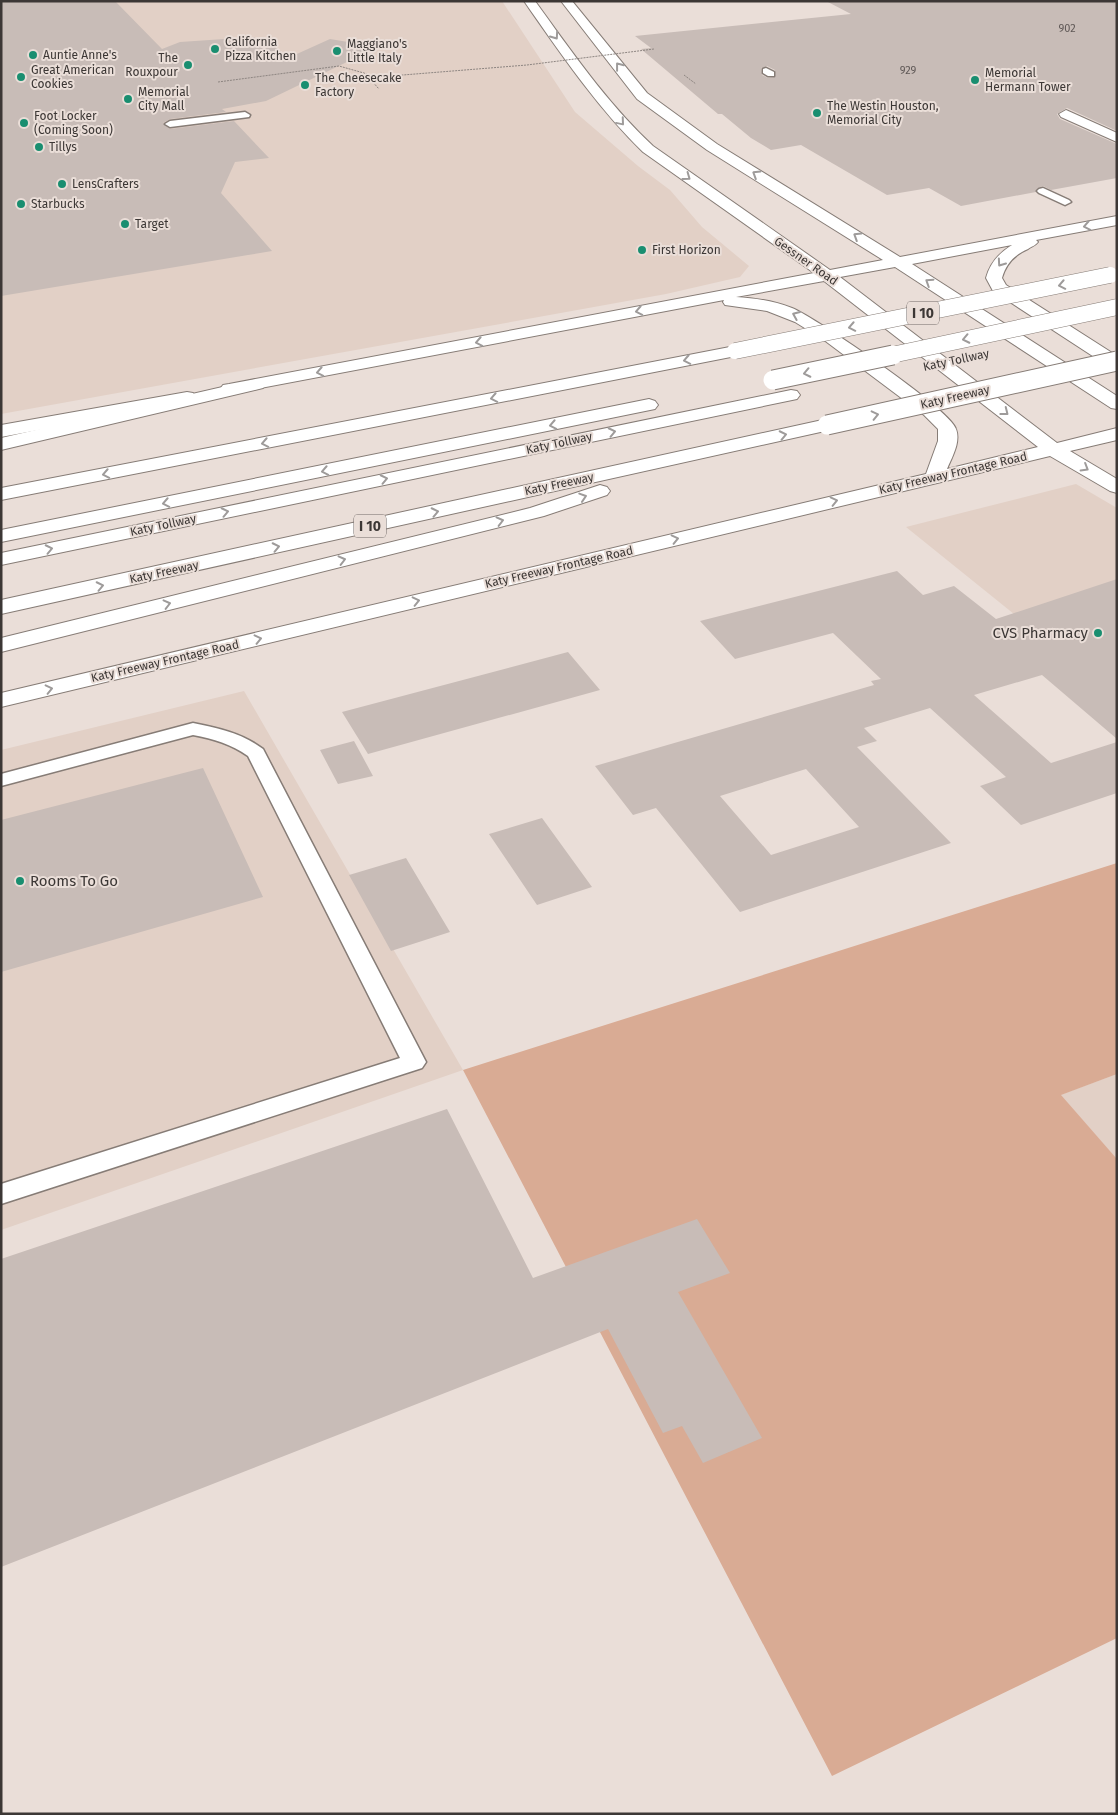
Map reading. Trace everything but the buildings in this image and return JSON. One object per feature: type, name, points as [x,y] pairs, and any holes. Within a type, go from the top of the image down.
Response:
[{"type":"main road","name":"Gessner Road","points":[[529,1],[596,94],[626,128],[648,148],[827,275],[1053,449],[1117,487]]},
{"type":"main road","points":[[566,1],[642,96],[712,147],[898,262],[1117,404]]},
{"type":"main road","points":[[1066,114],[1117,138]]},
{"type":"main road","points":[[1,431],[258,384],[1117,220]]},
{"type":"main road","points":[[1057,231],[1023,245],[1010,253],[999,262],[994,278],[999,288],[1117,362]]},
{"type":"main road","name":"I 10","points":[[1,494],[735,351],[1113,274]]},
{"type":"main road","points":[[687,302],[748,302],[774,307],[810,321],[931,411],[947,428],[948,440],[934,478]]},
{"type":"main road","name":"Katy Tollway","points":[[753,384],[1117,307]]},
{"type":"main road","name":"Katy Tollway","points":[[1003,350],[1098,330]]},
{"type":"main road","name":"Katy Tollway","points":[[859,381],[965,358]]},
{"type":"main road","name":"Katy Freeway","points":[[1,608],[1117,362]]},
{"type":"main road","points":[[1,444],[258,384]]},
{"type":"main road","name":"Katy Tollway","points":[[1,559],[811,391]]},
{"type":"main road","name":"Katy Tollway","points":[[1,536],[665,402]]},
{"type":"main road","name":"Katy Freeway Frontage Road","points":[[1,700],[1117,434]]},
{"type":"main road","points":[[1,645],[536,512],[739,445]]},
{"type":"lane","points":[[170,124],[245,114]]},
{"type":"lane","points":[[1042,191],[1065,202]]},
{"type":"lane","points":[[1,780],[193,729],[224,734],[242,741],[256,753],[414,1062],[1,1194]]},
{"type":"path","points":[[218,82],[339,66],[378,77],[527,65],[654,49]]},
{"type":"path","points":[[354,74],[371,80],[379,89]]},
{"type":"path","points":[[684,76],[696,84]]},
{"type":"shaded area","name":"Memorial City Mall","points":[[1,1],[502,1],[575,112],[638,166],[670,190],[702,227],[749,266],[740,277],[666,294],[1,414]]},
{"type":"shaded area","points":[[1076,484],[1117,508],[1117,697],[906,527]]},
{"type":"shaded area","points":[[244,691],[463,1070],[1,1230],[1,750]]},
{"type":"shaded area","points":[[1117,863],[1117,1074],[1061,1095],[1117,1159],[1117,1638],[832,1776],[463,1070]]},
{"type":"shaded area","points":[[1117,1074],[1117,1159],[1060,1095]]},
{"type":"place","name":"California Pizza Kitchen","points":[[215,49]]},
{"type":"place","name":"Maggiano's Little Italy","points":[[337,51]]},
{"type":"place","name":"Auntie Anne's","points":[[33,55]]},
{"type":"place","name":"The Rouxpour","points":[[188,65]]},
{"type":"place","name":"Great American Cookies","points":[[21,77]]},
{"type":"place","name":"Memorial Hermann Tower","points":[[975,80]]},
{"type":"place","name":"The Cheesecake Factory","points":[[305,85]]},
{"type":"place","name":"Memorial City Mall","points":[[128,99]]},
{"type":"place","name":"The Westin Houston, Memorial City","points":[[817,113]]},
{"type":"place","name":"Foot Locker (Coming Soon)","points":[[24,123]]},
{"type":"place","name":"Tillys","points":[[39,147]]},
{"type":"place","name":"LensCrafters","points":[[62,184]]},
{"type":"place","name":"Starbucks","points":[[21,204]]},
{"type":"place","name":"Target","points":[[125,224]]},
{"type":"place","name":"First Horizon","points":[[642,250]]},
{"type":"place","name":"CVS Pharmacy","points":[[1098,633]]},
{"type":"place","name":"Rooms To Go","points":[[20,881]]}]
